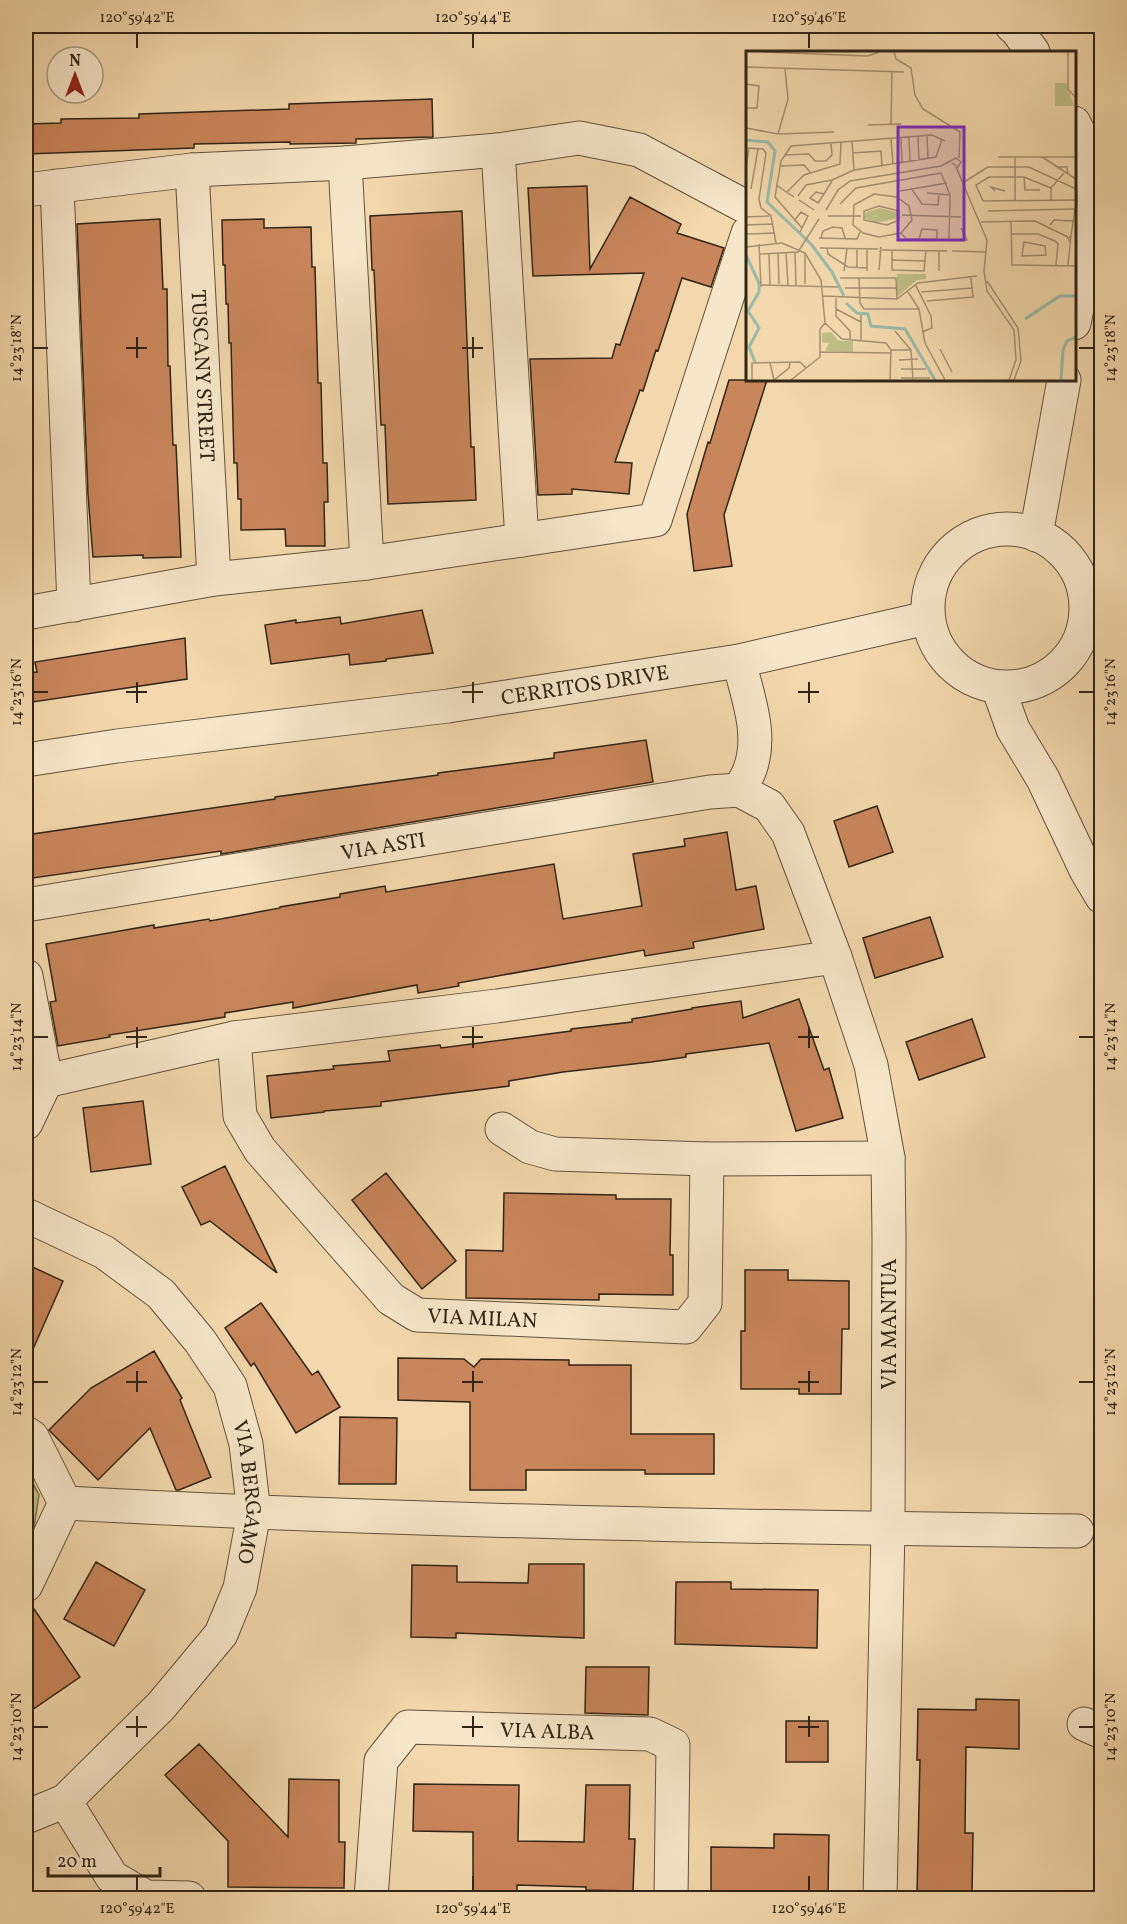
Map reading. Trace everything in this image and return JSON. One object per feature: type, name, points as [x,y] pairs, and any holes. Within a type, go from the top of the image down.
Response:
[{"type":"street","points":[[1012,26],[1032,51]]},
{"type":"street","points":[[1076,128],[1091,167],[1094,198],[1091,234],[1076,313]]},
{"type":"street","points":[[74,605],[41,188],[192,170],[345,164],[498,150],[579,138],[639,150],[746,207]]},
{"type":"street","points":[[498,150],[522,540]]},
{"type":"street","points":[[345,164],[367,563]]},
{"type":"street","name":"TUSCANY STREET","points":[[192,170],[214,579]]},
{"type":"street","points":[[26,613],[214,579],[367,563],[655,520],[746,236]]},
{"type":"street","points":[[1036,535],[1064,381]]},
{"type":"street","points":[[1012,530],[1036,535],[1058,547],[1075,566],[1085,590],[1087,615],[1080,640],[1067,662],[1047,677],[1010,687],[974,680],[953,667],[938,648],[927,618],[928,600],[934,578],[947,557],[966,541],[988,531],[1012,530]]},
{"type":"street","name":"CERRITOS DRIVE","points":[[26,759],[448,706],[739,661],[927,618]]},
{"type":"street","points":[[739,661],[756,739],[751,768],[739,790]]},
{"type":"street","points":[[1010,687],[1013,729],[1043,778],[1081,861],[1101,897]]},
{"type":"street","name":"VIA ASTI","points":[[26,905],[710,792],[739,790]]},
{"type":"street","name":"VIA MANTUA","points":[[739,790],[769,806],[788,833],[835,957],[871,1065],[888,1158],[888,1529],[880,1899]]},
{"type":"street","points":[[46,1081],[234,1038],[497,1006],[835,957]]},
{"type":"street","points":[[26,976],[46,1081],[26,1123]]},
{"type":"street","name":"VIA MILAN","points":[[234,1038],[240,1116],[260,1150],[391,1299],[417,1315],[686,1326],[705,1303],[707,1159]]},
{"type":"street","points":[[502,1129],[530,1147],[555,1154],[707,1159],[888,1158]]},
{"type":"street","name":"VIA BERGAMO","points":[[26,1215],[104,1252],[161,1294],[200,1341],[230,1386],[246,1444],[254,1513],[240,1588],[222,1634],[161,1706],[65,1801],[26,1817]]},
{"type":"street","points":[[26,1433],[32,1437],[65,1503]]},
{"type":"street","points":[[65,1503],[254,1513],[888,1529],[1077,1531]]},
{"type":"street","points":[[26,1585],[65,1503]]},
{"type":"street","name":"VIA ALBA","points":[[371,1899],[381,1761],[408,1727],[650,1734],[673,1745],[671,1899]]},
{"type":"street","points":[[65,1801],[112,1877],[146,1897],[189,1899]]},
{"type":"shaded area","points":[[26,1470],[39,1495],[30,1553],[26,1557]]},
{"type":"building","points":[[432,99],[433,137],[356,139],[356,143],[194,144],[194,148],[26,154],[26,124],[61,123],[61,119],[139,118],[139,114],[289,109],[289,104]]},
{"type":"building","points":[[587,186],[590,269],[630,197],[681,224],[677,233],[724,248],[711,287],[682,278],[658,351],[656,350],[643,391],[640,390],[615,462],[632,463],[629,494],[572,489],[572,494],[538,495],[530,359],[612,358],[616,344],[620,345],[644,273],[533,276],[528,188]]},
{"type":"building","points":[[462,211],[471,447],[474,447],[476,500],[388,504],[385,425],[381,425],[370,216]]},
{"type":"building","points":[[160,219],[163,289],[167,289],[168,366],[170,366],[173,445],[176,445],[181,557],[143,558],[143,555],[93,557],[88,495],[77,224]]},
{"type":"building","points":[[264,219],[264,228],[311,227],[312,267],[315,267],[318,383],[321,383],[323,463],[327,463],[328,502],[324,502],[325,546],[286,546],[285,529],[241,530],[241,499],[238,499],[237,463],[234,463],[231,343],[229,343],[228,304],[226,304],[225,265],[223,265],[222,220]]},
{"type":"building","points":[[729,380],[767,381],[724,515],[732,566],[694,571],[687,514],[708,442],[710,443]]},
{"type":"building","points":[[422,610],[433,653],[350,665],[349,654],[271,664],[265,625],[340,617],[341,624]]},
{"type":"building","points":[[185,638],[187,679],[26,703],[26,673],[37,672],[35,662]]},
{"type":"building","points":[[646,740],[653,782],[221,854],[221,851],[26,879],[26,835],[438,775],[438,773],[554,758],[554,753]]},
{"type":"building","points":[[877,806],[893,852],[849,867],[834,821]]},
{"type":"building","points":[[727,832],[736,890],[756,886],[764,929],[693,942],[694,948],[645,956],[644,950],[458,983],[459,986],[418,993],[417,985],[293,1008],[293,1002],[225,1013],[225,1017],[109,1035],[110,1037],[58,1046],[50,1002],[56,1001],[46,944],[154,925],[154,928],[209,919],[210,921],[340,897],[340,894],[385,886],[386,892],[554,864],[563,919],[642,906],[633,854],[685,846],[684,839]]},
{"type":"building","points":[[930,917],[943,957],[875,978],[863,938]]},
{"type":"building","points":[[799,999],[824,1070],[829,1068],[843,1118],[796,1131],[769,1043],[686,1054],[686,1057],[651,1062],[563,1072],[509,1081],[509,1086],[381,1102],[381,1106],[271,1118],[267,1076],[334,1069],[333,1066],[390,1061],[388,1051],[440,1045],[441,1048],[571,1031],[571,1029],[632,1022],[632,1019],[741,1001],[743,1018]]},
{"type":"building","points":[[972,1019],[985,1057],[919,1080],[906,1042]]},
{"type":"building","points":[[143,1101],[151,1164],[91,1172],[83,1108]]},
{"type":"building","points":[[225,1166],[277,1273],[210,1221],[201,1225],[182,1187]]},
{"type":"building","points":[[386,1173],[456,1261],[422,1289],[352,1200]]},
{"type":"building","points":[[504,1193],[616,1195],[616,1199],[671,1199],[670,1255],[673,1255],[673,1295],[599,1294],[599,1300],[466,1298],[466,1250],[503,1251]]},
{"type":"building","points":[[26,1264],[63,1281],[26,1365]]},
{"type":"building","points":[[745,1270],[788,1270],[788,1280],[849,1281],[849,1329],[842,1329],[841,1394],[799,1394],[799,1389],[741,1389],[741,1331],[745,1331]]},
{"type":"building","points":[[261,1303],[312,1375],[318,1371],[340,1407],[296,1433],[254,1363],[251,1366],[225,1328]]},
{"type":"building","points":[[154,1351],[182,1398],[180,1400],[211,1477],[179,1490],[176,1490],[150,1428],[98,1480],[49,1430],[91,1388]]},
{"type":"building","points":[[398,1358],[464,1359],[474,1367],[481,1359],[569,1360],[569,1365],[631,1365],[631,1434],[714,1434],[714,1474],[645,1474],[645,1470],[526,1470],[526,1490],[470,1490],[470,1402],[398,1400]]},
{"type":"building","points":[[340,1417],[397,1418],[396,1484],[339,1484]]},
{"type":"building","points":[[96,1562],[145,1590],[114,1646],[64,1619]]},
{"type":"building","points":[[529,1564],[584,1564],[584,1638],[456,1633],[456,1638],[411,1637],[412,1565],[457,1566],[457,1582],[528,1583]]},
{"type":"building","points":[[676,1582],[731,1582],[731,1589],[818,1590],[817,1648],[675,1644]]},
{"type":"building","points":[[26,1603],[30,1603],[80,1677],[26,1714]]},
{"type":"building","points":[[586,1667],[649,1667],[648,1715],[585,1713]]},
{"type":"building","points":[[976,1699],[1019,1700],[1019,1749],[966,1747],[965,1833],[973,1833],[972,1894],[917,1894],[920,1760],[917,1760],[918,1709],[976,1710]]},
{"type":"building","points":[[786,1721],[828,1721],[828,1762],[786,1762]]},
{"type":"building","points":[[199,1744],[288,1837],[289,1779],[339,1780],[339,1842],[345,1842],[344,1888],[228,1887],[228,1841],[165,1775]]},
{"type":"building","points":[[414,1784],[519,1785],[518,1841],[584,1842],[586,1785],[630,1785],[629,1839],[635,1839],[633,1891],[517,1885],[517,1893],[473,1893],[473,1832],[413,1831]]},
{"type":"building","points":[[774,1834],[829,1835],[828,1897],[711,1899],[711,1847],[774,1848]]}]
